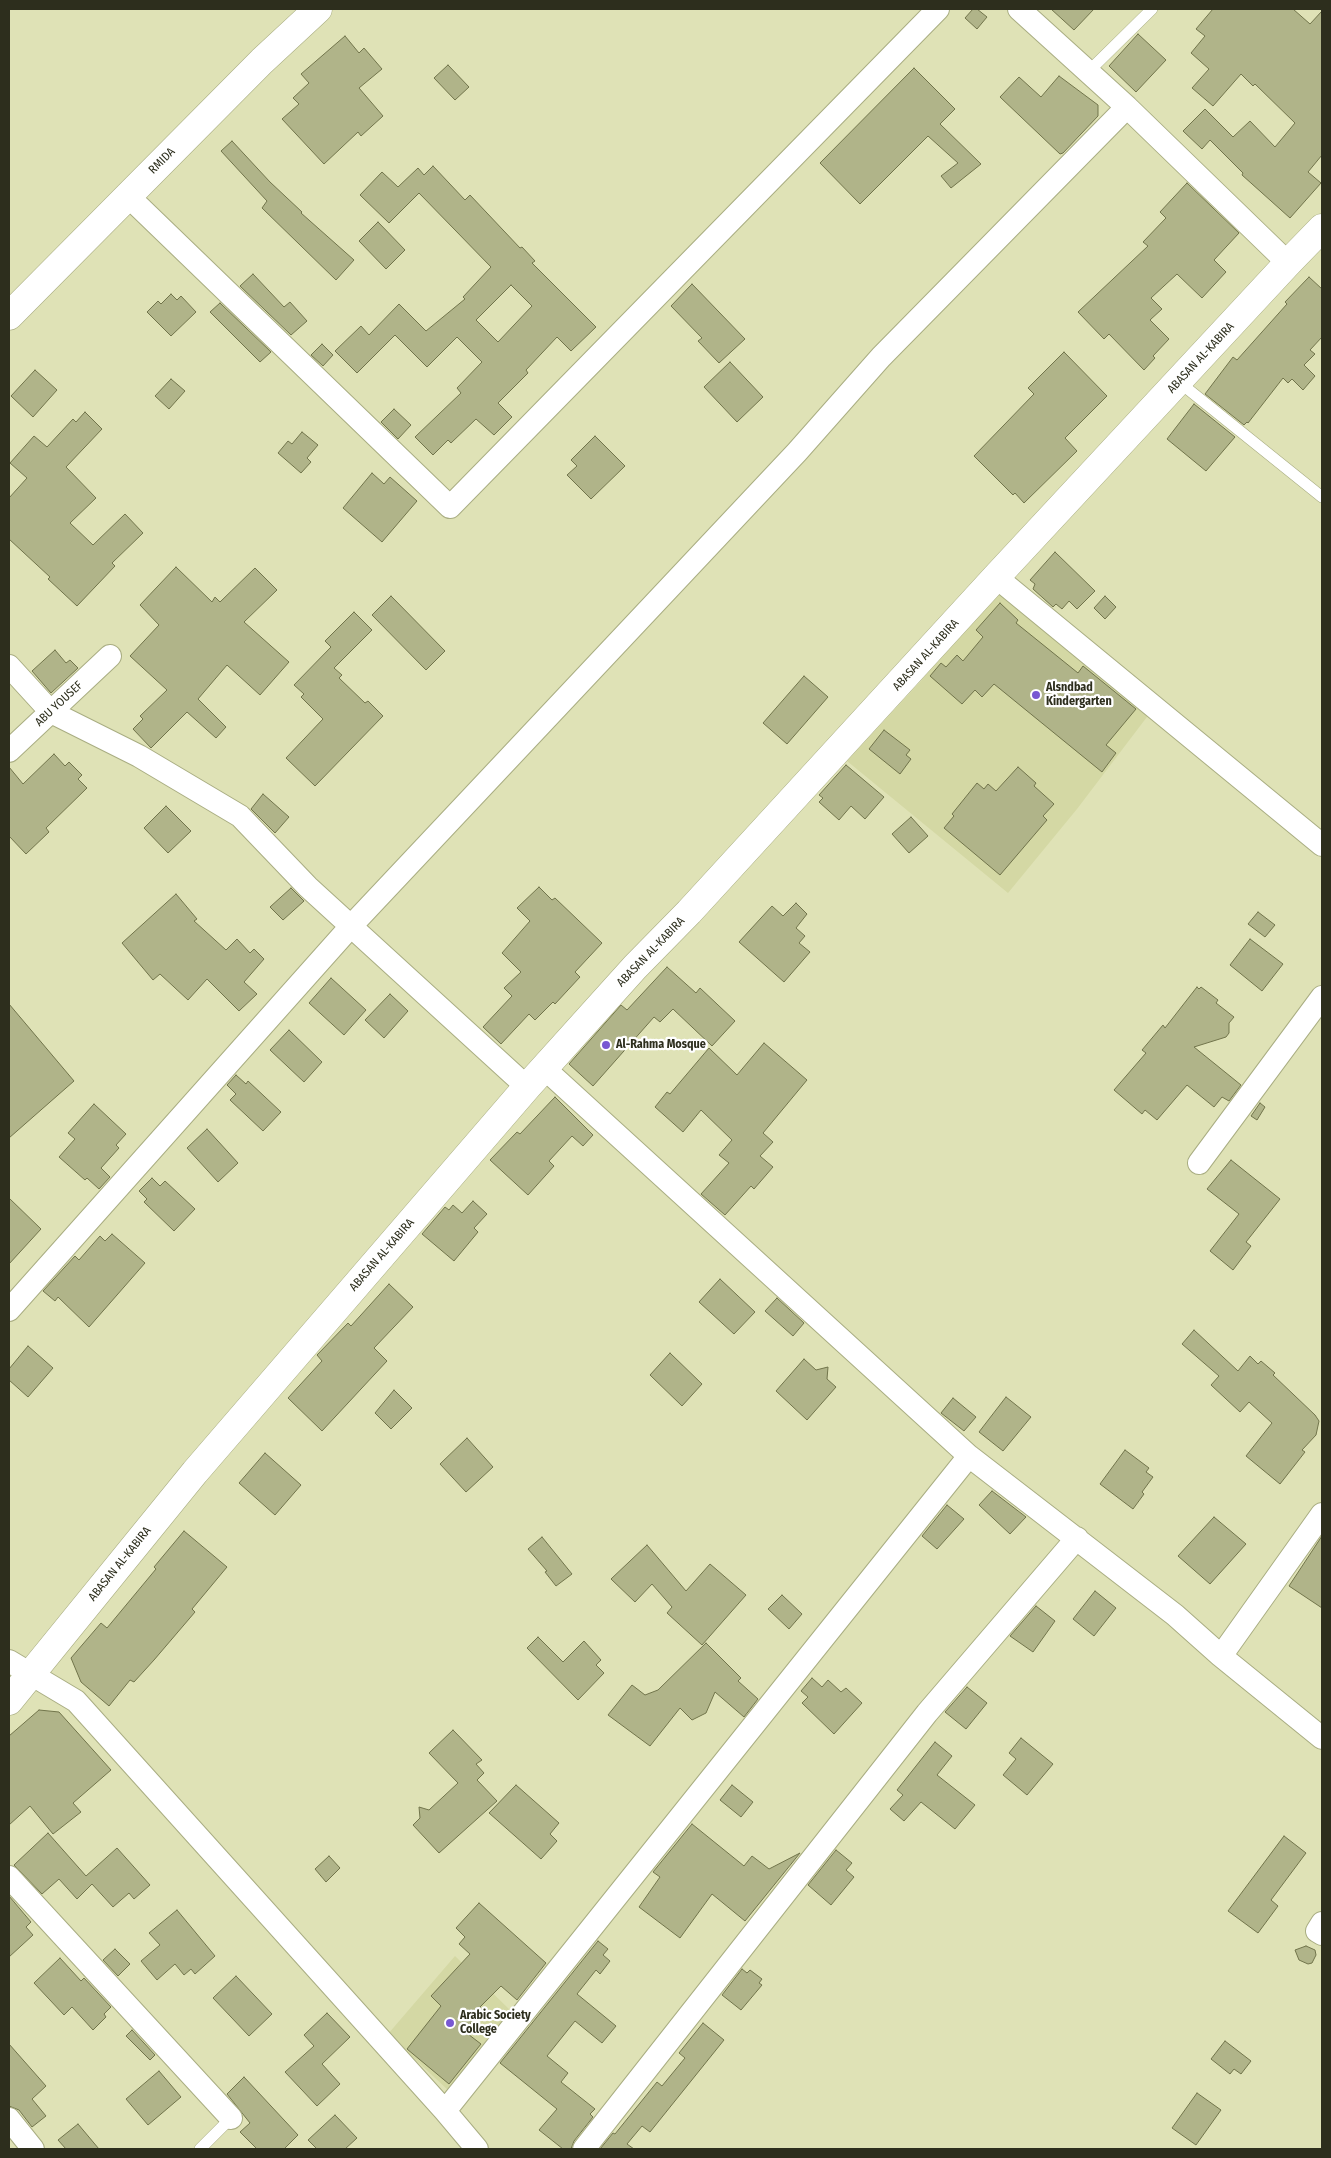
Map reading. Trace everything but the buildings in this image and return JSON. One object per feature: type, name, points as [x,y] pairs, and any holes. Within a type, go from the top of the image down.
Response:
[{"type":"main road","name":"RMIDA","points":[[9,316],[262,61],[318,9]]},
{"type":"main road","name":"ABASAN AL-KABIRA","points":[[9,1701],[20,1667],[195,1472],[536,1078],[635,967],[689,912],[996,577],[1322,228]]},
{"type":"street","points":[[128,196],[450,507],[938,9]]},
{"type":"street","points":[[1025,11],[1127,106],[1288,263]]},
{"type":"street","points":[[9,1310],[352,925],[797,452],[881,357],[1127,106]]},
{"type":"street","points":[[996,577],[1322,844]]},
{"type":"street","name":"ABU YOUSEF","points":[[9,751],[110,656]]},
{"type":"street","points":[[9,666],[51,712],[139,756],[240,816],[308,887],[536,1078],[969,1456],[1175,1615],[1221,1656],[1322,1738]]},
{"type":"street","points":[[1198,1163],[1322,997]]},
{"type":"street","points":[[445,2111],[969,1456]]},
{"type":"street","points":[[1221,1656],[1322,1514]]},
{"type":"street","points":[[584,2149],[927,1713],[1077,1538]]},
{"type":"street","points":[[20,1667],[76,1701],[445,2111],[477,2149]]},
{"type":"street","points":[[9,1877],[231,2118]]},
{"type":"street","points":[[1322,1922],[1317,1931],[1322,1934]]},
{"type":"street","points":[[9,2119],[33,2149]]},
{"type":"lane","points":[[1089,71],[1152,9]]},
{"type":"lane","points":[[1179,382],[1322,497]]},
{"type":"lane","points":[[200,2149],[231,2118]]},
{"type":"shaded area","points":[[997,588],[1153,709],[1077,809],[1008,893],[847,761],[921,681]]},
{"type":"shaded area","name":"Arabic Society College","points":[[455,1956],[512,2012],[449,2091],[388,2034]]},
{"type":"place","name":"Alsndbad Kindergarten","points":[[1036,695]]},
{"type":"place","name":"Al-Rahma Mosque","points":[[606,1045]]},
{"type":"place","name":"Arabic Society College","points":[[450,2023]]}]
